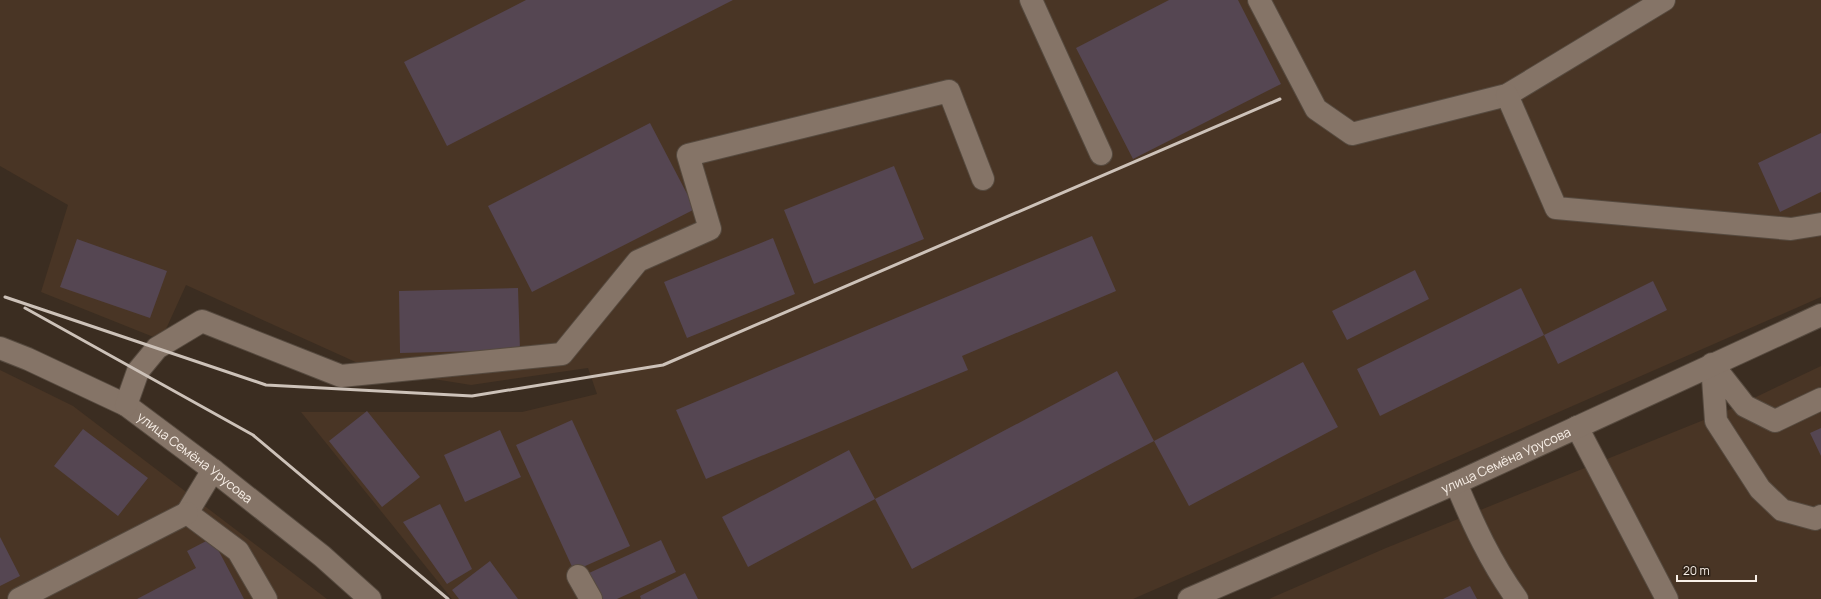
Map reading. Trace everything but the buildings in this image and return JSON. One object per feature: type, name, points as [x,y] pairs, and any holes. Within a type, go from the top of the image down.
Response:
[{"type":"street","points":[[1031,0],[1101,154]]},
{"type":"street","points":[[1259,0],[1316,109],[1352,134],[1507,95],[1664,0]]},
{"type":"street","points":[[126,405],[138,371],[157,348],[202,321],[340,376],[562,354],[638,261],[710,229],[688,155],[949,91],[983,179]]},
{"type":"street","points":[[1507,95],[1556,208],[1791,229],[1821,224]]},
{"type":"street","name":"улица Семёна Урусова","points":[[1189,599],[1456,483],[1821,315]]},
{"type":"street","name":"улица Семёна Урусова","points":[[0,348],[28,359],[126,405],[213,470],[322,556],[370,599]]},
{"type":"street","points":[[1712,364],[1745,406],[1775,421],[1821,400]]},
{"type":"street","points":[[1712,364],[1716,422],[1760,489],[1782,510],[1815,518],[1821,516]]},
{"type":"street","points":[[1577,427],[1667,599]]},
{"type":"street","points":[[19,599],[187,513],[213,470]]},
{"type":"street","points":[[1456,483],[1476,530],[1506,584],[1517,599]]},
{"type":"street","points":[[187,513],[238,551],[266,599]]},
{"type":"street","points":[[578,576],[591,599]]},
{"type":"shaded area","points":[[0,0],[1821,0],[1821,297],[1133,599],[452,599],[301,412],[522,412],[597,394],[588,368],[471,385],[371,369],[186,285],[161,340],[41,292],[68,205],[0,166]]},
{"type":"shaded area","points":[[1821,366],[1821,599],[1269,599],[1386,548],[1731,409]]},
{"type":"shaded area","points":[[0,370],[73,406],[327,599],[0,599]]},
{"type":"railway","points":[[5,297],[266,385],[472,396],[663,365],[1280,99]]},
{"type":"railway","points":[[25,308],[253,435],[448,599]]}]
